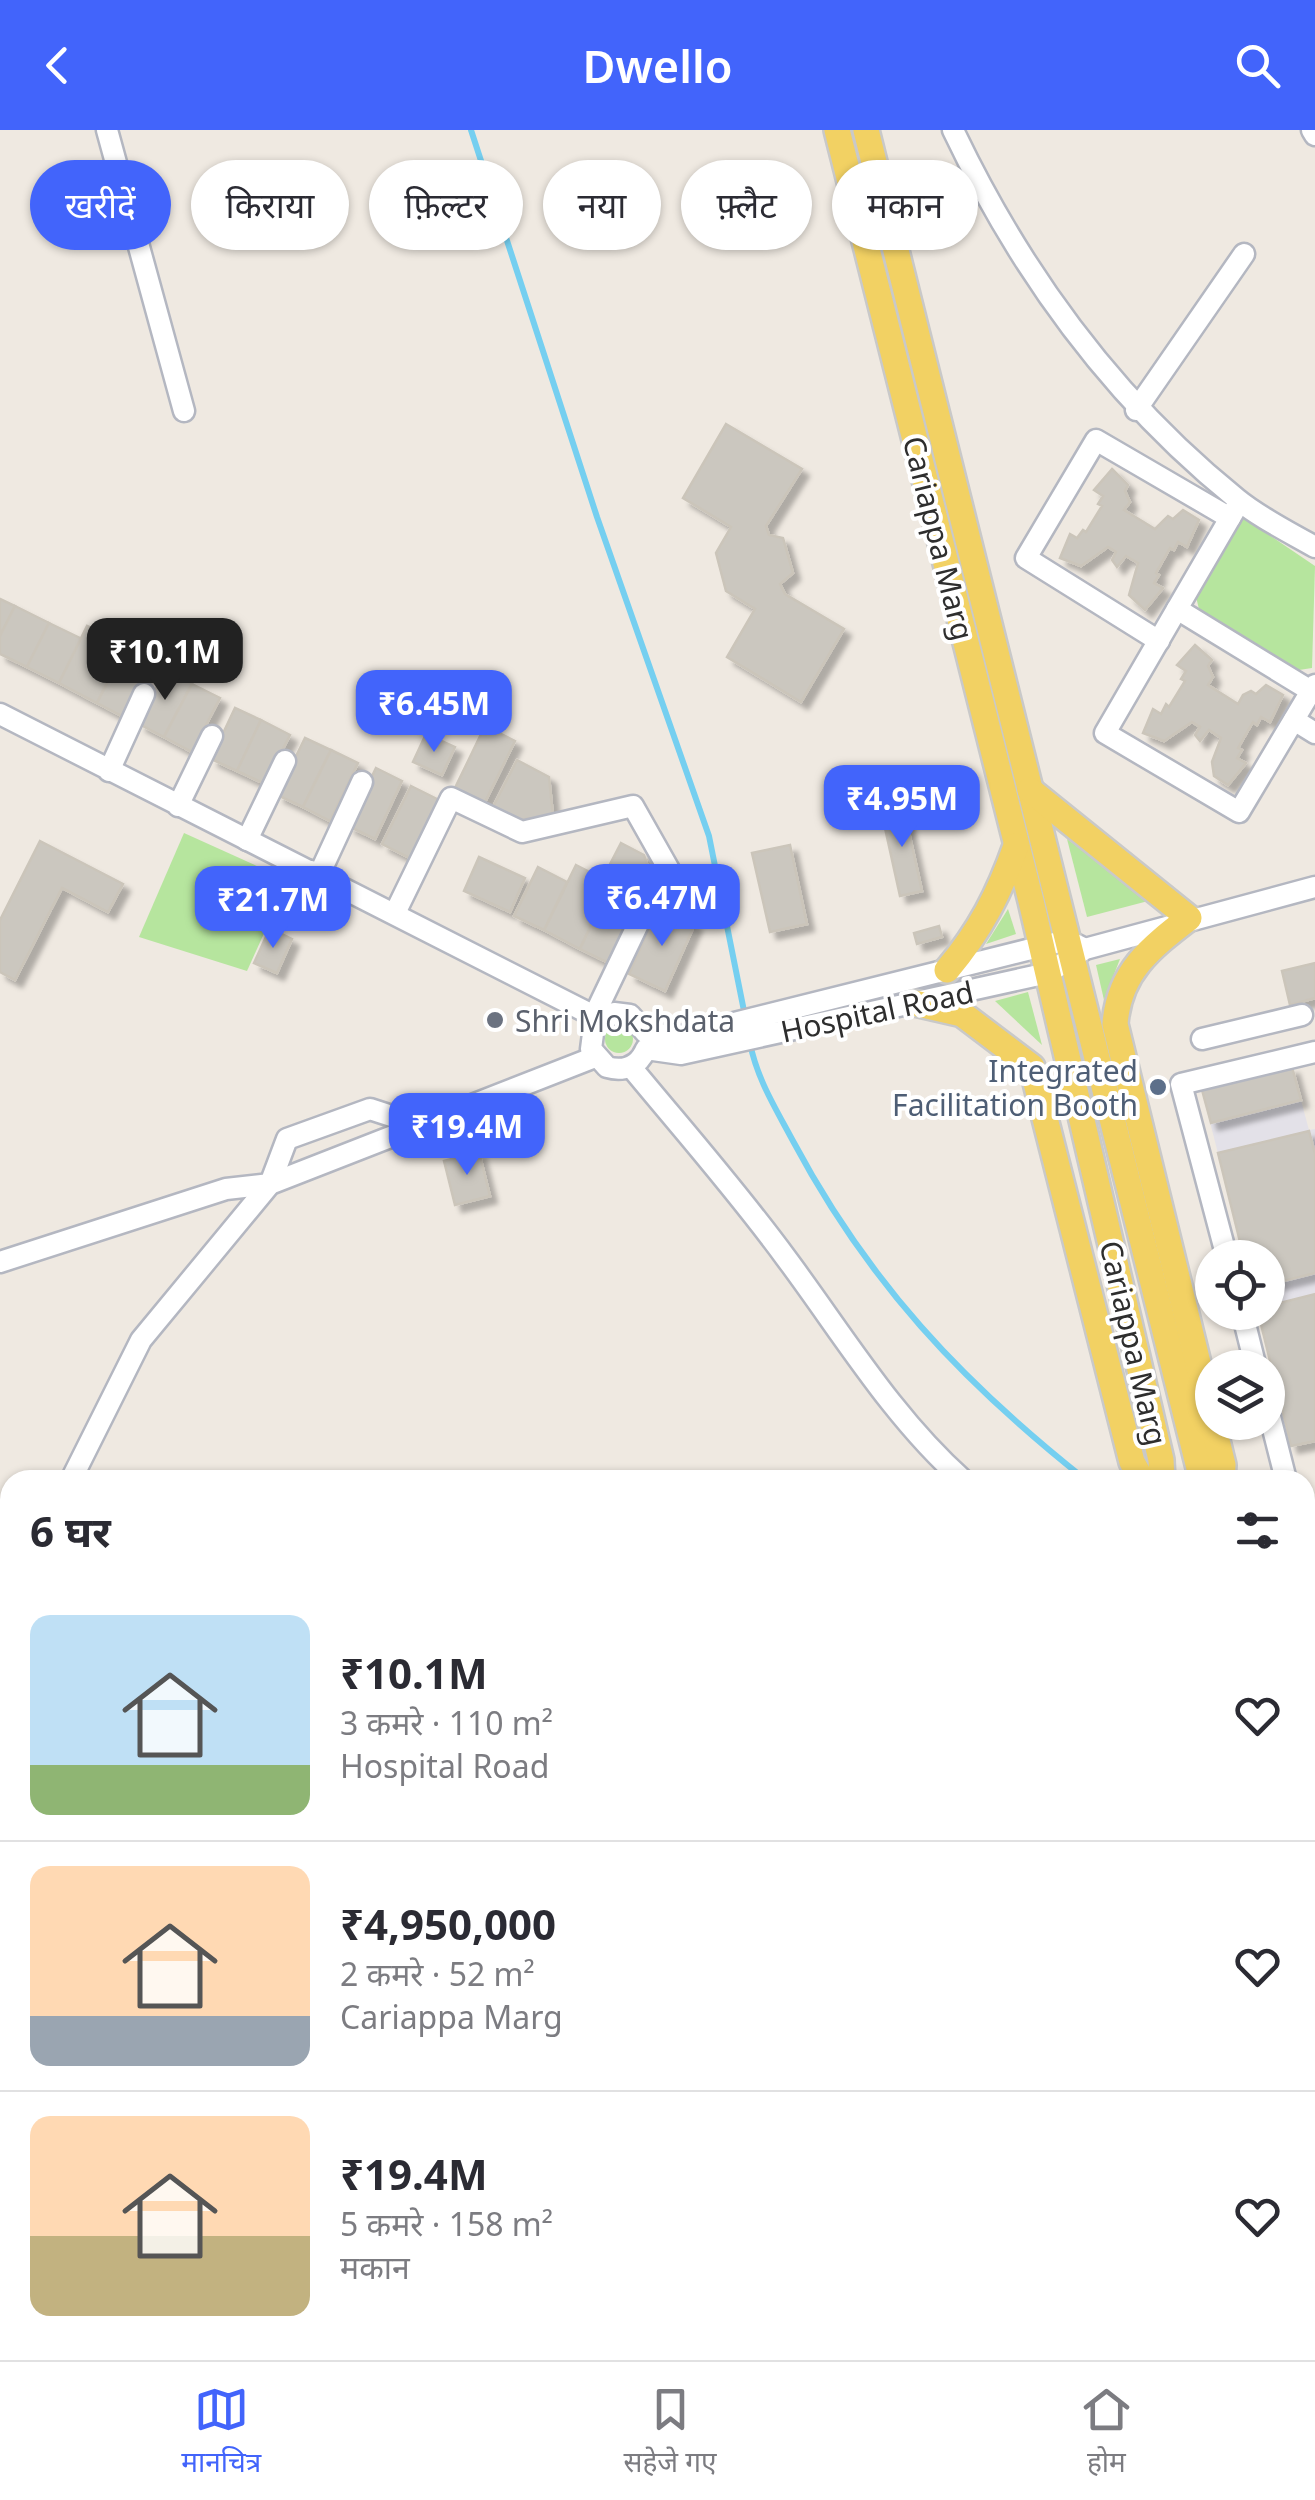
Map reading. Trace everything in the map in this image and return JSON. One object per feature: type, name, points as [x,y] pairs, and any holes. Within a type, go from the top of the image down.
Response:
[{"type":"main road","name":"Cariappa Marg","points":[[837,130],[1042,946],[1162,1470]]},
{"type":"main road","name":"Cariappa Marg","points":[[866,130],[1030,790],[1075,949],[1200,1470]]},
{"type":"main road","points":[[936,525],[962,519]]},
{"type":"main road","points":[[1030,790],[1189,918],[1134,964],[1120,992],[1115,1024],[1223,1470]]},
{"type":"main road","points":[[947,970],[989,913],[1016,846]]},
{"type":"main road","points":[[914,1003],[962,1014],[1032,1067],[1136,1470]]},
{"type":"street","points":[[107,130],[184,411]]},
{"type":"street","points":[[953,130],[975,176],[1064,318],[1136,410],[1235,510]]},
{"type":"street","points":[[1136,410],[1244,254]]},
{"type":"street","points":[[1159,640],[1026,558],[1096,440],[1315,548]]},
{"type":"street","points":[[1178,609],[1313,688],[1239,812],[1105,733],[1235,510]]},
{"type":"street","points":[[108,771],[144,694]]},
{"type":"street","points":[[0,714],[597,1018],[614,1012],[630,1015],[646,1041],[631,1067]]},
{"type":"street","points":[[1294,720],[1315,732]]},
{"type":"street","points":[[178,806],[212,736]]},
{"type":"street","points":[[246,840],[285,761]]},
{"type":"street","points":[[292,912],[362,782]]},
{"type":"street","points":[[395,912],[451,798],[522,832],[633,806],[672,875]]},
{"type":"street","points":[[1075,949],[1315,887]]},
{"type":"street","points":[[631,1067],[614,1069],[594,1056],[590,1041],[649,901]]},
{"type":"street","name":"Hospital Road","points":[[646,1041],[682,1054],[700,1041],[780,1022],[947,970],[1042,946],[1075,949]]},
{"type":"street","name":"Hospital Road","points":[[780,1022],[914,1003],[1048,973],[1075,949]]},
{"type":"street","points":[[1202,1039],[1309,1013],[1314,1051],[1180,1084],[1222,1240]]},
{"type":"street","points":[[0,1262],[226,1189],[270,1184],[594,1056]]},
{"type":"street","points":[[631,1067],[667,1105],[774,1242],[850,1350],[954,1470]]},
{"type":"street","points":[[76,1470],[141,1340],[270,1184],[287,1138],[370,1108],[416,1124]]},
{"type":"street","points":[[1276,1440],[1283,1470]]},
{"type":"shaded area","points":[[1292,1067],[1309,1130],[1315,1129],[1315,1441],[1291,1446],[1285,1422],[1285,1350],[1267,1350],[1262,1330],[1285,1330],[1285,1240],[1240,1240],[1202,1090]]},
{"type":"green space","points":[[1244,518],[1315,566],[1312,668],[1299,670],[1199,609],[1196,597]]},
{"type":"green space","points":[[184,833],[288,880],[247,971],[139,937]]},
{"type":"green space","points":[[1067,839],[1152,900],[1087,917]]},
{"type":"green space","points":[[1008,909],[1016,934],[986,944]]},
{"type":"green space","points":[[1120,959],[1104,1000],[1096,965]]},
{"type":"green space","points":[[1028,992],[1042,1045],[995,1001]]},
{"type":"green space","points":[[619,1025],[629,1029],[633,1039],[629,1049],[619,1053],[609,1049],[605,1039],[609,1029]]},
{"type":"building","points":[[726,424],[802,469],[766,526],[769,535],[783,538],[793,573],[780,584],[785,594],[844,629],[801,702],[727,657],[755,609],[726,591],[716,553],[731,527],[683,498]]},
{"type":"building","points":[[1112,469],[1128,485],[1125,491],[1130,502],[1124,510],[1155,529],[1168,516],[1173,519],[1183,510],[1199,520],[1187,547],[1178,542],[1174,550],[1170,548],[1154,583],[1163,588],[1145,610],[1129,595],[1138,563],[1126,556],[1117,567],[1112,560],[1116,552],[1108,547],[1081,566],[1060,558],[1070,534],[1077,538],[1083,530],[1086,532],[1102,506],[1098,504],[1103,496],[1094,490]]},
{"type":"building","points":[[0,599],[15,606],[0,636]]},
{"type":"building","points":[[15,606],[49,623],[27,667],[0,654],[0,636]]},
{"type":"building","points":[[49,623],[82,639],[59,683],[27,667]]},
{"type":"building","points":[[87,626],[127,645],[97,703],[59,683]]},
{"type":"building","points":[[1195,645],[1212,660],[1208,666],[1213,677],[1208,685],[1238,704],[1243,695],[1251,691],[1256,694],[1266,685],[1283,695],[1270,722],[1261,717],[1257,725],[1253,722],[1238,748],[1242,750],[1237,758],[1246,763],[1228,785],[1214,776],[1212,762],[1221,738],[1209,730],[1200,741],[1195,735],[1200,727],[1192,722],[1164,741],[1143,733],[1153,709],[1161,714],[1166,704],[1169,707],[1185,681],[1181,679],[1186,671],[1177,665]]},
{"type":"building","points":[[123,652],[149,665],[124,717],[97,703]]},
{"type":"building","points":[[165,670],[192,684],[164,737],[139,724]]},
{"type":"building","points":[[192,684],[220,698],[192,752],[164,737]]},
{"type":"building","points":[[235,708],[261,720],[237,771],[211,759]]},
{"type":"building","points":[[261,720],[290,735],[265,784],[237,771]]},
{"type":"building","points":[[485,726],[515,741],[485,802],[455,788]]},
{"type":"building","points":[[426,734],[455,747],[442,775],[413,762]]},
{"type":"building","points":[[305,738],[331,750],[303,807],[277,795]]},
{"type":"building","points":[[331,750],[358,763],[330,821],[303,807]]},
{"type":"building","points":[[517,760],[549,777],[553,816],[517,820],[493,807]]},
{"type":"building","points":[[376,768],[402,781],[375,839],[348,826]]},
{"type":"building","points":[[411,786],[439,800],[410,858],[382,844]]},
{"type":"building","points":[[903,805],[922,891],[900,896],[881,810]]},
{"type":"building","points":[[40,841],[123,884],[108,912],[62,888],[15,980],[0,972],[0,920]]},
{"type":"building","points":[[621,843],[644,855],[652,879],[646,892],[606,872]]},
{"type":"building","points":[[790,845],[807,924],[770,932],[752,853]]},
{"type":"building","points":[[479,857],[525,878],[510,912],[464,891]]},
{"type":"building","points":[[576,865],[611,883],[580,949],[544,930]]},
{"type":"building","points":[[538,867],[567,882],[544,930],[514,916]]},
{"type":"building","points":[[611,883],[645,899],[613,965],[580,949]]},
{"type":"building","points":[[658,908],[695,924],[665,991],[629,974]]},
{"type":"building","points":[[939,926],[942,937],[917,944],[914,933]]},
{"type":"building","points":[[270,928],[292,939],[277,973],[254,963]]},
{"type":"building","points":[[1315,963],[1315,998],[1290,1005],[1282,971]]},
{"type":"building","points":[[1292,1067],[1301,1100],[1211,1123],[1202,1090]]},
{"type":"building","points":[[1309,1131],[1315,1154],[1315,1273],[1285,1281],[1285,1240],[1240,1240],[1218,1153]]},
{"type":"building","points":[[479,1152],[490,1196],[455,1205],[444,1161]]},
{"type":"building","points":[[1315,1294],[1315,1441],[1291,1446],[1285,1422],[1285,1350],[1267,1350],[1262,1330],[1285,1330],[1285,1302]]},
{"type":"waterway","points":[[471,130],[597,517],[709,836],[745,1016]]},
{"type":"waterway","points":[[750,1043],[762,1081],[793,1141],[853,1240],[886,1284],[958,1366],[1074,1470]]},
{"type":"place","name":"Shri Mokshdata","points":[[495,1020]]},
{"type":"place","name":"Integrated Facilitation Booth","points":[[1158,1087]]}]
